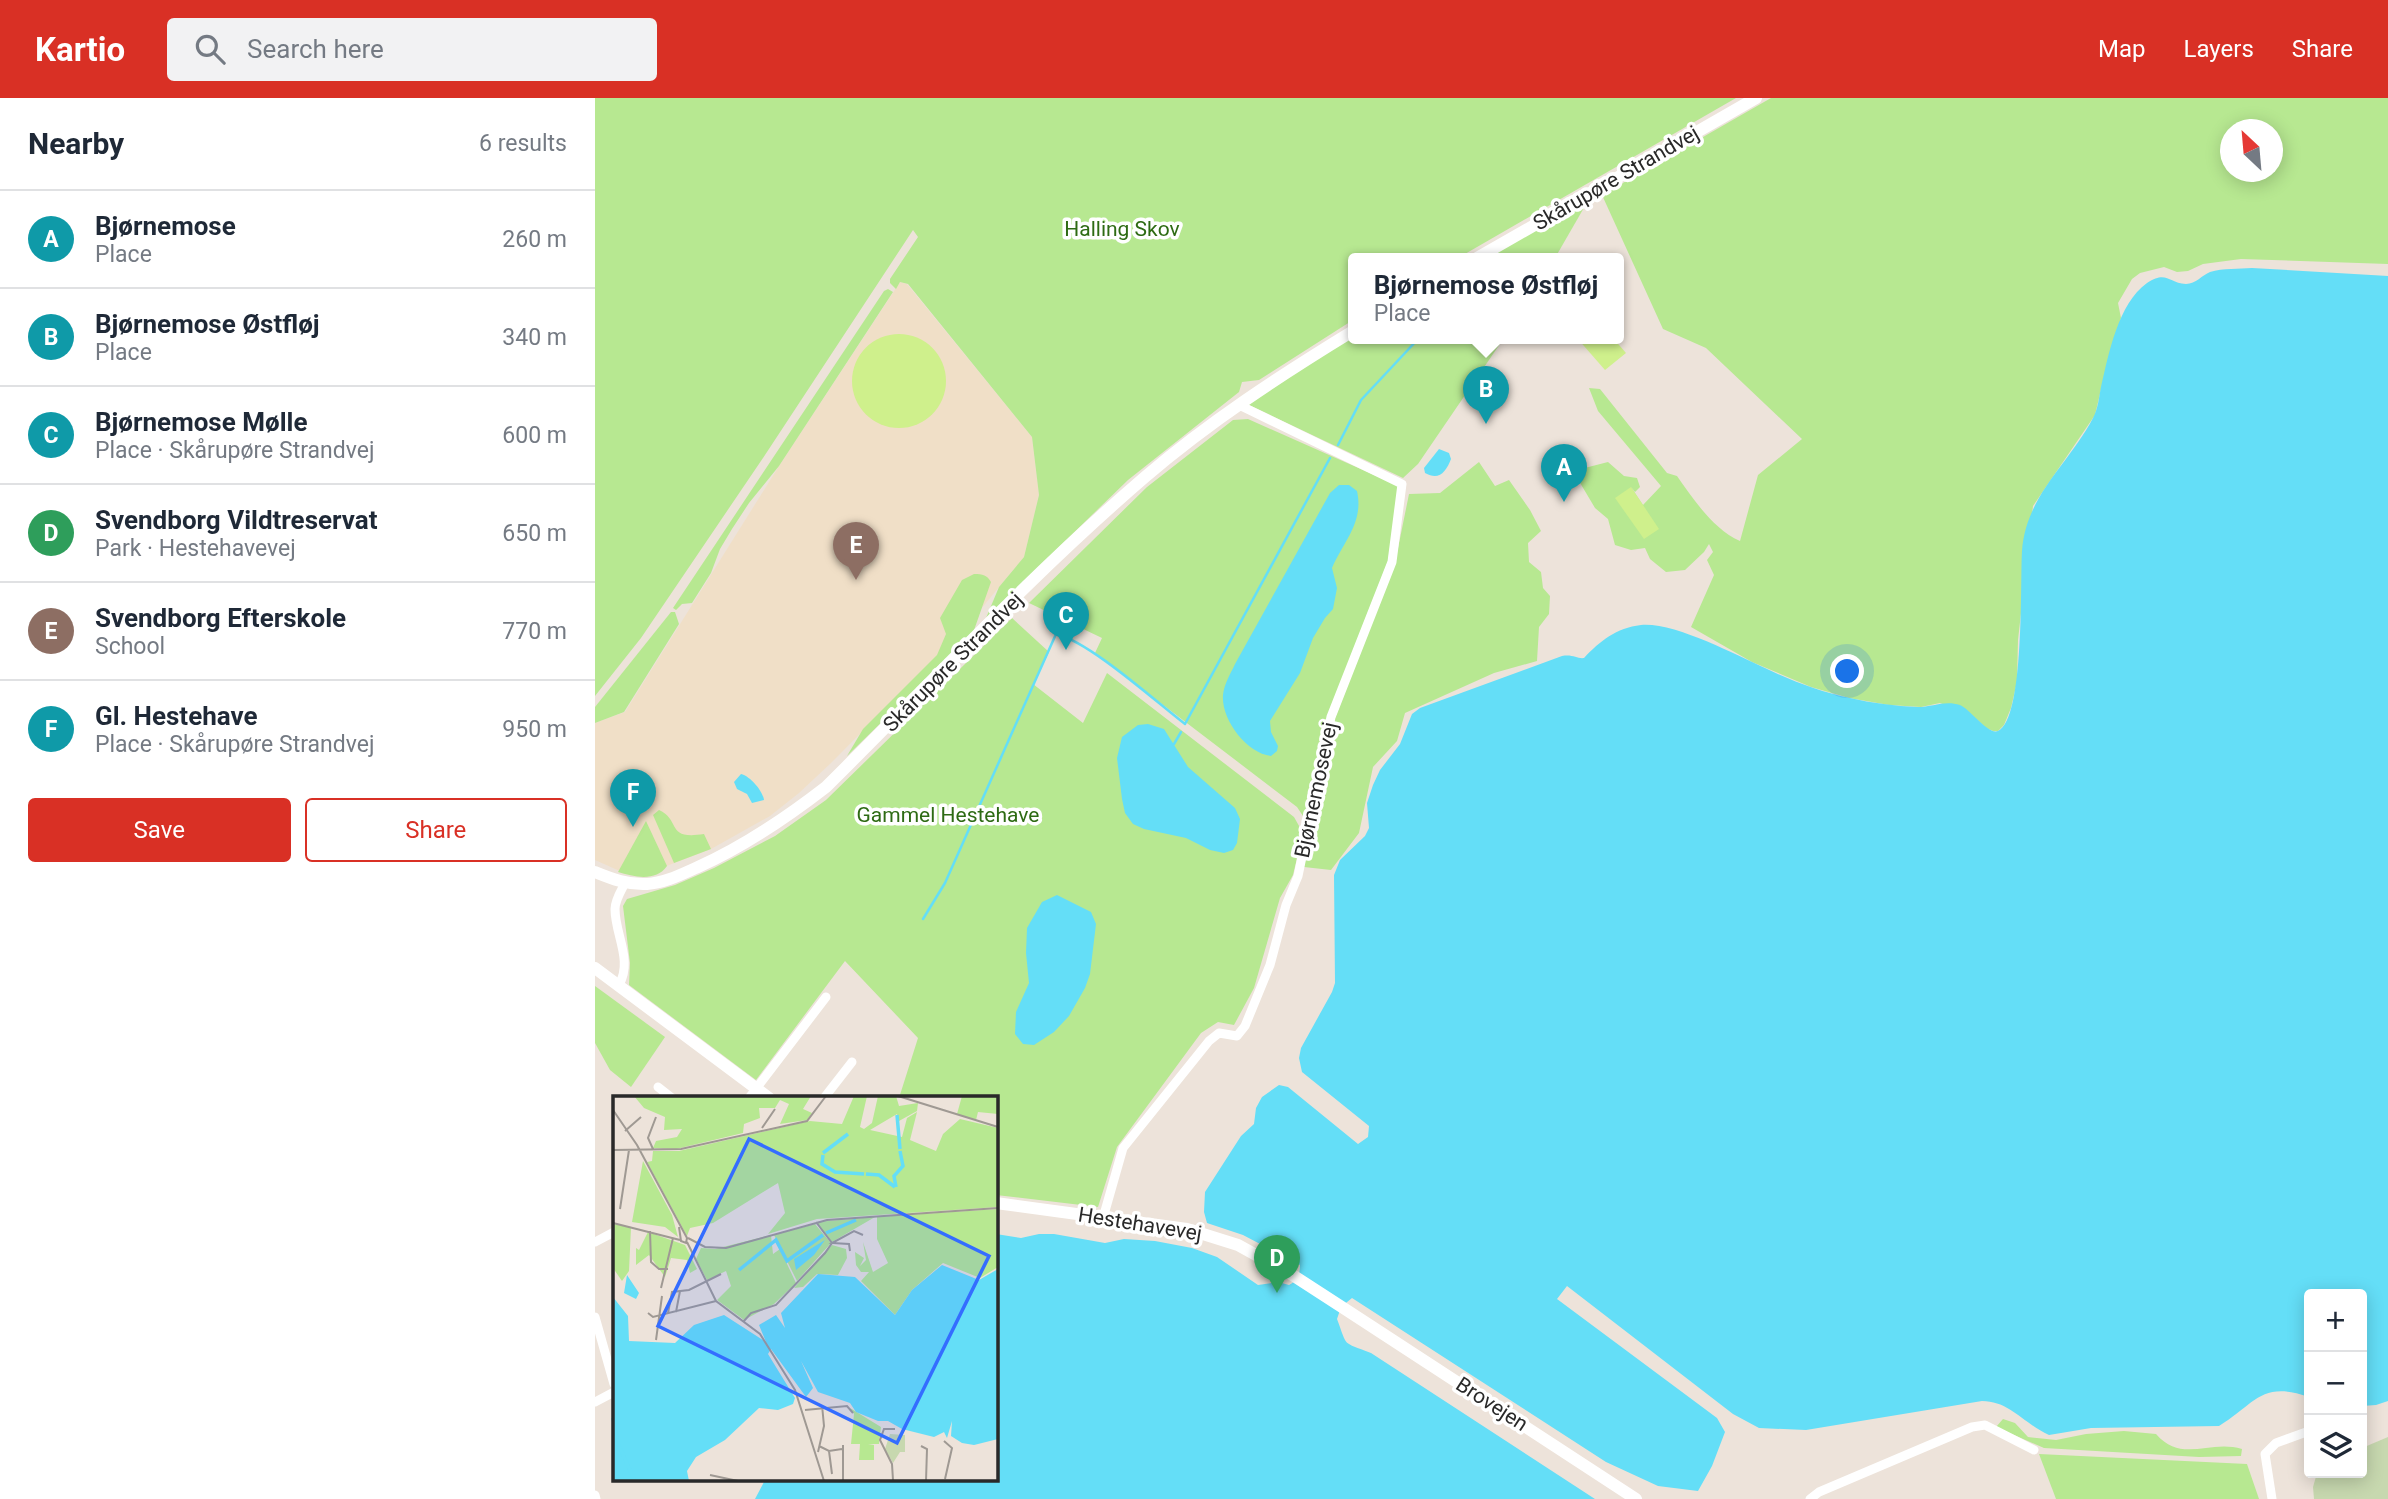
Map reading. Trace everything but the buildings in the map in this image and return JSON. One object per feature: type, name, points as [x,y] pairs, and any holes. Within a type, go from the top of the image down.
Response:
[{"type":"street","name":"Skårupøre Strandvej","points":[[1486,253],[1756,98]]},
{"type":"street","name":"Skårupøre Strandvej","points":[[595,872],[625,883],[649,884],[674,878],[707,863],[778,823],[818,793],[1086,531],[1147,476],[1239,405],[1348,334]]},
{"type":"street","name":"Bjørnemosevej","points":[[1103,1218],[1123,1148],[1209,1041],[1219,1033],[1237,1036],[1245,1026],[1270,965],[1286,905],[1298,876],[1331,717],[1392,562],[1402,484],[1239,405]]},
{"type":"street","points":[[619,985],[625,975],[625,962],[615,910],[625,883]]},
{"type":"street","points":[[595,968],[752,1093],[826,997]]},
{"type":"street","points":[[826,1096],[852,1062]]},
{"type":"street","points":[[658,1087],[670,1096]]},
{"type":"street","name":"Hestehavevej","points":[[997,1203],[1187,1229],[1213,1236],[1256,1254],[1348,1311]]},
{"type":"street","points":[[595,1242],[613,1233]]},
{"type":"street","name":"Brovejen","points":[[1348,1311],[1636,1499]]},
{"type":"street","points":[[595,1317],[613,1380]]},
{"type":"street","points":[[595,1402],[613,1393]]},
{"type":"street","points":[[1810,1499],[1972,1427],[1985,1425],[2034,1450]]},
{"type":"street","points":[[2272,1499],[2265,1454],[2276,1443],[2304,1433]]},
{"type":"shaded area","points":[[900,282],[907,284],[1032,437],[1039,495],[1024,557],[966,627],[831,763],[770,816],[711,849],[643,875],[622,872],[595,860],[595,723],[625,712],[779,466]]},
{"type":"green space","name":"Halling Skov","points":[[595,98],[1736,98],[1467,253],[1348,253],[1348,323],[1259,380],[1242,382],[1239,392],[1128,480],[986,618],[999,587],[1024,557],[1039,495],[1032,437],[908,284],[900,282],[896,289],[890,283],[918,237],[913,230],[641,638],[595,696]]},
{"type":"green space","points":[[1771,98],[2388,98],[2388,264],[2241,259],[2203,264],[2188,271],[2177,272],[2164,267],[2140,273],[2132,279],[2118,303],[2121,318],[2095,415],[2033,506],[2018,640],[2017,682],[2011,708],[2004,725],[1998,731],[1986,728],[1972,715],[1940,703],[1921,707],[1849,698],[1811,687],[1752,662],[1691,627],[1714,575],[1707,560],[1713,552],[1709,544],[1685,570],[1666,572],[1650,559],[1645,548],[1631,550],[1615,545],[1608,519],[1595,508],[1573,471],[1608,462],[1624,476],[1637,478],[1640,487],[1635,492],[1631,487],[1643,505],[1661,486],[1598,411],[1589,388],[1600,389],[1667,473],[1677,476],[1713,521],[1740,541],[1758,475],[1802,439],[1706,348],[1663,329],[1602,195]]},
{"type":"green space","points":[[1589,199],[1558,253],[1496,253]]},
{"type":"green space","points":[[888,289],[893,292],[779,466],[732,529],[720,549],[711,573],[692,603],[682,604],[676,610],[673,608],[884,291]]},
{"type":"green space","points":[[899,334],[917,337],[932,348],[943,363],[946,381],[943,399],[932,414],[917,425],[899,428],[881,425],[866,414],[855,399],[852,381],[855,363],[866,348],[881,337]]},
{"type":"green space","points":[[1348,339],[1348,344],[1500,344],[1418,464],[1403,478],[1247,404]]},
{"type":"green space","points":[[1582,344],[1618,344],[1626,353],[1605,370]]},
{"type":"green space","points":[[1248,419],[1399,486],[1388,561],[1328,715],[1305,819],[1297,807],[1095,653],[1102,638],[1029,603],[1147,487],[1233,420]]},
{"type":"green space","points":[[1479,462],[1495,486],[1509,480],[1541,531],[1528,543],[1529,562],[1541,572],[1543,588],[1550,596],[1549,614],[1539,627],[1537,661],[1494,673],[1405,713],[1397,741],[1373,767],[1359,833],[1331,870],[1304,867],[1335,718],[1395,563],[1409,494],[1440,493]]},
{"type":"green space","points":[[1631,487],[1659,529],[1644,539],[1615,498]]},
{"type":"green space","points":[[974,574],[984,575],[991,582],[973,633],[847,756],[863,729],[937,655],[946,634],[940,618],[962,580]]},
{"type":"green space","points":[[671,612],[675,612],[679,624],[624,712],[595,723],[595,707]]},
{"type":"green space","name":"Gammel Hestehave","points":[[1012,618],[1049,652],[1033,684],[1083,723],[1107,673],[1294,817],[1303,833],[1293,875],[1280,898],[1254,988],[1234,1025],[1218,1022],[1201,1033],[1117,1147],[1098,1207],[997,1195],[997,1096],[900,1096],[918,1038],[845,961],[756,1080],[629,985],[630,963],[623,906],[627,899],[675,885],[714,868],[775,836],[826,800]]},
{"type":"green space","points":[[659,810],[666,814],[679,832],[704,834],[711,849],[674,863],[653,815]]},
{"type":"green space","points":[[646,821],[667,866],[651,876],[638,877],[618,872]]},
{"type":"green space","points":[[595,986],[665,1037],[631,1087],[610,1070],[595,1043]]},
{"type":"green space","points":[[2003,1419],[2015,1423],[2028,1437],[2056,1440],[2124,1431],[2156,1434],[2176,1448],[2242,1449],[2241,1456],[2199,1457],[2044,1448],[1996,1427]]},
{"type":"green space","points":[[2388,1437],[2388,1499],[2314,1499],[2316,1478],[2367,1478],[2367,1446]]},
{"type":"green space","points":[[2039,1454],[2247,1464],[2259,1499],[2056,1499]]},
{"type":"water","points":[[2252,268],[2388,276],[2388,1401],[2367,1406],[2367,1289],[2304,1289],[2304,1395],[2280,1391],[2269,1393],[2259,1397],[2219,1426],[2091,1428],[2049,1435],[2009,1409],[1982,1401],[1806,1430],[1759,1428],[1733,1414],[1567,1286],[1557,1299],[1717,1418],[1725,1432],[1712,1466],[1698,1491],[1658,1486],[1606,1462],[1352,1298],[1341,1307],[1337,1319],[1347,1342],[1371,1353],[1595,1499],[755,1499],[764,1482],[997,1482],[997,1234],[1021,1238],[1054,1234],[1105,1243],[1124,1239],[1155,1241],[1192,1248],[1217,1257],[1258,1285],[1278,1282],[1289,1285],[1296,1279],[1300,1265],[1243,1235],[1207,1223],[1204,1212],[1205,1192],[1241,1136],[1254,1124],[1256,1108],[1262,1097],[1279,1085],[1288,1087],[1358,1144],[1368,1137],[1369,1126],[1302,1072],[1299,1058],[1301,1048],[1335,983],[1334,875],[1340,860],[1365,836],[1369,828],[1367,803],[1373,785],[1380,770],[1400,744],[1412,714],[1420,708],[1562,656],[1584,658],[1616,632],[1641,625],[1655,625],[1721,647],[1796,682],[1839,696],[1901,706],[1949,703],[1960,705],[1984,726],[1998,731],[2007,721],[2017,676],[2025,531],[2040,496],[2095,414],[2111,345],[2122,316],[2137,292],[2154,279],[2163,277],[2186,284],[2215,271]]},
{"type":"water","points":[[1439,449],[1449,453],[1451,459],[1447,468],[1438,476],[1425,473],[1424,468]]},
{"type":"water","points":[[1339,485],[1349,485],[1357,491],[1358,512],[1352,531],[1332,568],[1337,588],[1333,609],[1313,638],[1300,673],[1270,721],[1271,732],[1278,746],[1277,751],[1271,756],[1262,754],[1244,742],[1231,724],[1223,704],[1225,687],[1235,664],[1330,493]]},
{"type":"water","points":[[1148,724],[1164,729],[1188,767],[1235,808],[1240,819],[1237,843],[1233,850],[1224,853],[1210,850],[1186,838],[1144,829],[1133,824],[1125,813],[1117,758],[1122,737],[1138,725]]},
{"type":"water","points":[[741,774],[755,784],[764,800],[752,803],[747,794],[737,789],[734,782]]},
{"type":"water","points":[[1057,895],[1091,912],[1096,924],[1090,974],[1069,1016],[1054,1032],[1034,1045],[1023,1044],[1015,1034],[1016,1012],[1029,983],[1027,928],[1042,902]]},
{"type":"waterway","points":[[1338,445],[1361,400],[1413,344]]},
{"type":"waterway","points":[[923,919],[945,883],[1056,634],[1070,639],[1104,660],[1185,724],[1330,458]]},
{"type":"waterway","points":[[1174,744],[1181,732]]},
{"type":"place","name":"Bjørnemose Østfløj","points":[[1486,424]]},
{"type":"place","name":"Bjørnemose","points":[[1564,502]]},
{"type":"place","name":"Svendborg Efterskole","points":[[856,580]]},
{"type":"place","name":"Bjørnemose Mølle","points":[[1066,650]]},
{"type":"place","name":"Gl. Hestehave","points":[[633,827]]},
{"type":"place","name":"Svendborg Vildtreservat","points":[[1277,1293]]}]
